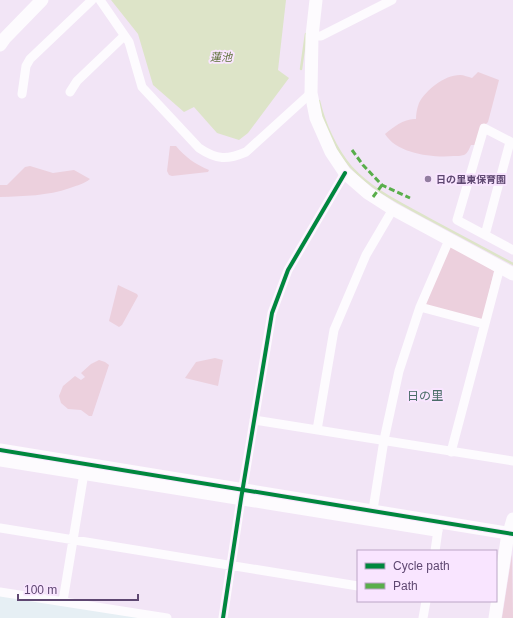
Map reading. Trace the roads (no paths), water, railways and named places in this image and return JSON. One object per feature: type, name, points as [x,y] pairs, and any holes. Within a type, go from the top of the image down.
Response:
[{"type":"street","points":[[0,45],[42,0]]},
{"type":"street","points":[[22,94],[26,66],[30,59],[92,0]]},
{"type":"street","points":[[100,0],[129,42],[142,87],[199,148],[209,155],[222,158],[234,157],[246,152],[311,93]]},
{"type":"street","points":[[317,0],[312,36],[311,93],[316,118],[331,152],[345,173],[368,193],[393,209],[513,274]]},
{"type":"street","points":[[312,36],[322,36],[392,0]]},
{"type":"street","points":[[70,92],[77,81],[124,36]]},
{"type":"street","points":[[485,235],[512,142],[484,128],[457,220],[485,235],[513,249]]},
{"type":"street","points":[[223,618],[272,313],[288,270],[345,173]]},
{"type":"street","points":[[317,430],[334,330],[366,255],[393,209]]},
{"type":"street","points":[[372,515],[384,440],[399,371],[420,307],[449,240]]},
{"type":"street","points":[[451,452],[500,267]]},
{"type":"street","points":[[420,307],[484,324]]},
{"type":"street","points":[[254,420],[513,461]]},
{"type":"street","points":[[0,450],[242,494],[511,537]]},
{"type":"street","points":[[0,460],[242,494]]},
{"type":"street","points":[[63,602],[84,473]]},
{"type":"street","points":[[372,515],[438,530],[511,537]]},
{"type":"street","points":[[495,618],[511,537],[513,519]]},
{"type":"street","points":[[0,528],[357,586]]},
{"type":"street","points":[[434,550],[438,530]]},
{"type":"street","points":[[0,592],[150,617],[166,618]]},
{"type":"street","points":[[423,618],[426,602]]},
{"type":"water","name":"蓮池","points":[[111,0],[286,0],[278,70],[289,78],[248,133],[239,140],[217,133],[194,107],[184,112],[153,85],[138,34]]},
{"type":"waterway","points":[[301,69],[306,34]]},
{"type":"waterway","points":[[319,101],[327,127],[340,153],[360,176],[378,190],[398,202],[513,264]]},
{"type":"place","name":"日の里東保育園","points":[[428,179]]},
{"type":"district","name":"日の里","points":[[425,396]]}]
